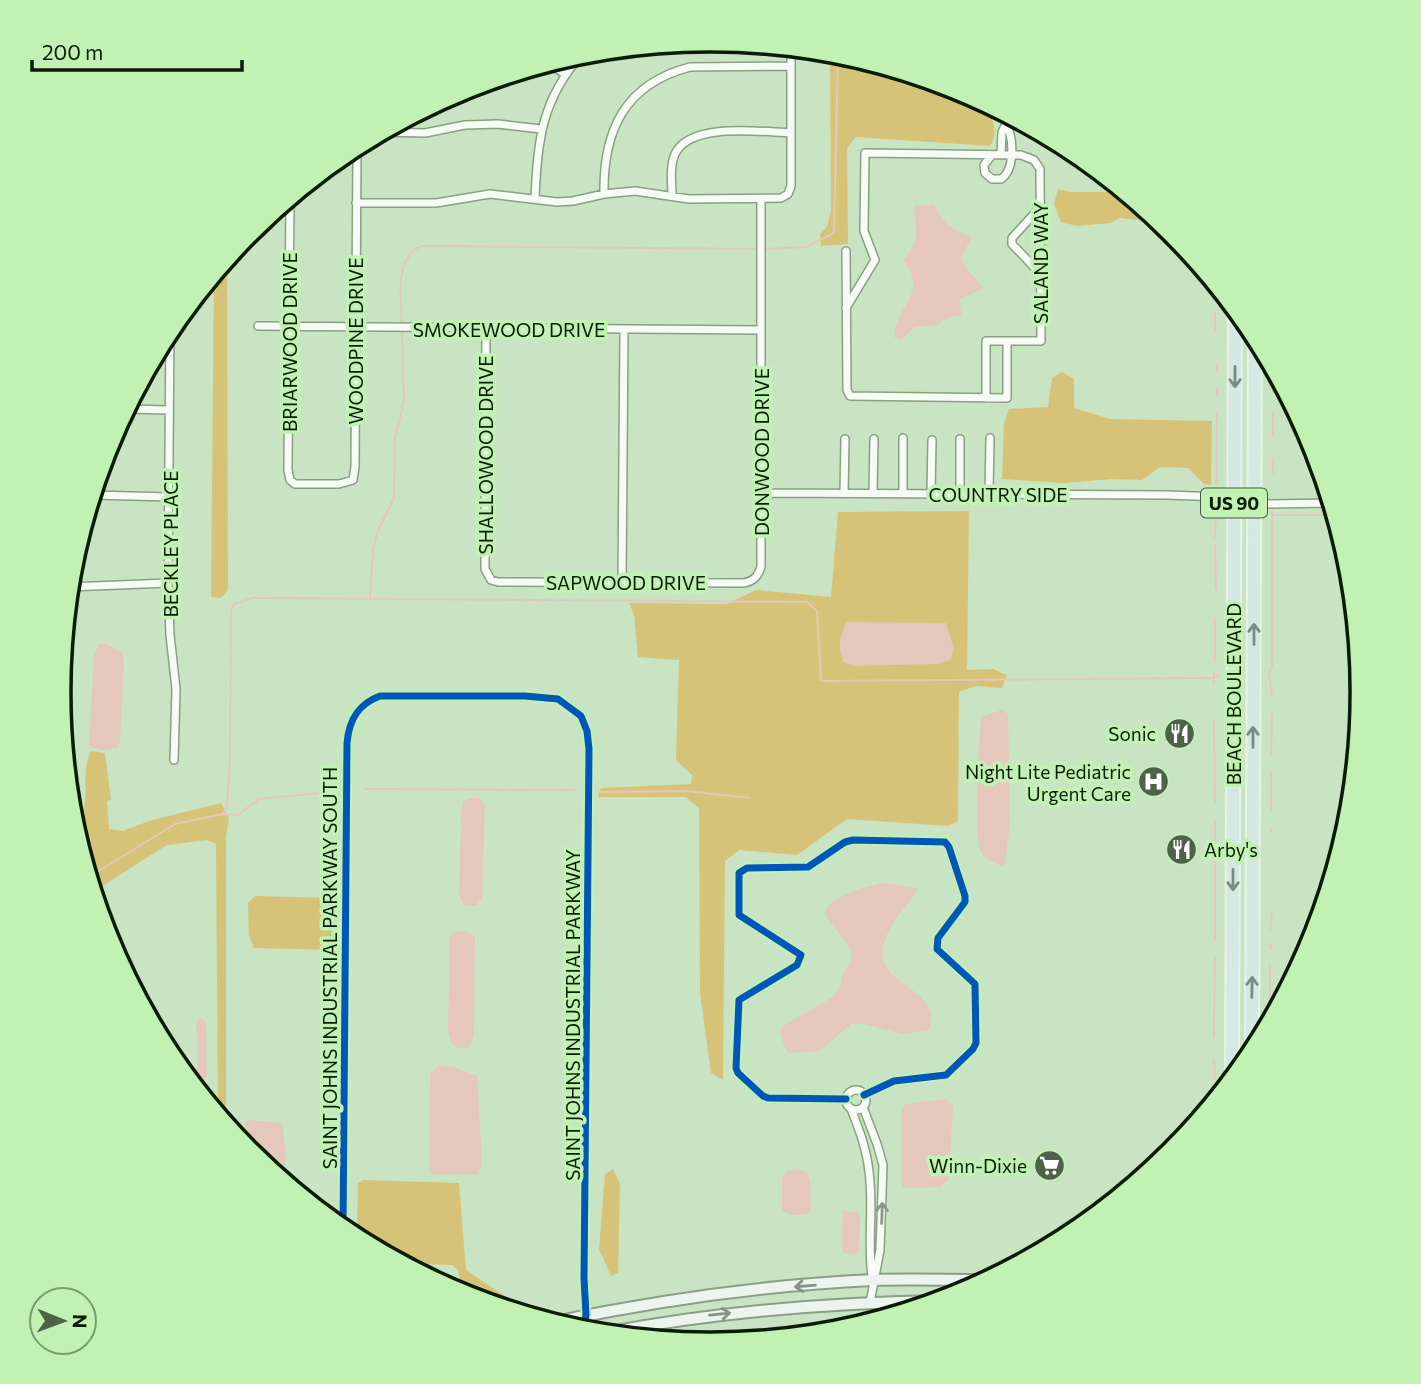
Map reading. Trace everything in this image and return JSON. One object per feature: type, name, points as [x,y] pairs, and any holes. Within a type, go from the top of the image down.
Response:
[{"type":"highway","name":"BEACH BOULEVARD","points":[[1232,1061],[1235,327]]},
{"type":"highway","name":"US 90","points":[[1252,1031],[1255,357]]},
{"type":"highway","points":[[1233,811],[1252,814]]},
{"type":"main road","points":[[577,1317],[640,1304],[711,1295],[873,1280],[962,1280]]},
{"type":"main road","points":[[640,1327],[702,1317],[797,1307],[903,1302]]},
{"type":"street","points":[[356,203],[436,203],[490,194],[573,201],[635,191],[689,199],[781,198],[788,194],[791,186],[791,58]]},
{"type":"street","points":[[604,194],[604,162],[610,136],[628,104],[649,84],[674,71],[690,67],[791,65]]},
{"type":"street","points":[[535,199],[541,129],[550,103],[570,69]]},
{"type":"street","points":[[560,71],[565,74]]},
{"type":"street","points":[[402,132],[498,124],[541,129]]},
{"type":"street","points":[[993,155],[986,161],[984,169],[988,177],[996,180],[1007,174],[1002,132],[1006,125]]},
{"type":"street","points":[[672,196],[676,152],[691,138],[702,133],[791,133]]},
{"type":"street","name":"SALAND WAY","points":[[846,308],[875,260],[864,231],[865,153],[1029,157],[1038,164],[1041,341],[986,341],[986,398]]},
{"type":"street","name":"WOODPINE DRIVE","points":[[353,480],[357,159]]},
{"type":"street","name":"DONWOOD DRIVE","points":[[759,575],[761,199]]},
{"type":"street","name":"BRIARWOOD DRIVE","points":[[289,211],[290,480],[295,484],[339,484],[353,480]]},
{"type":"street","points":[[1040,212],[1035,213],[1013,238],[1012,244],[1035,268],[1040,269]]},
{"type":"street","points":[[846,251],[847,390],[850,396],[1007,398],[1007,341]]},
{"type":"street","name":"SMOKEWOOD DRIVE","points":[[258,326],[760,330]]},
{"type":"street","name":"SHALLOWOOD DRIVE","points":[[486,329],[485,569],[491,580]]},
{"type":"street","points":[[622,582],[624,329]]},
{"type":"street","name":"BECKLEY PLACE","points":[[170,352],[168,583],[176,689],[174,760]]},
{"type":"street","points":[[137,409],[169,410]]},
{"type":"street","points":[[903,438],[903,494]]},
{"type":"street","points":[[989,494],[990,438]]},
{"type":"street","points":[[844,493],[845,439]]},
{"type":"street","points":[[873,493],[874,439]]},
{"type":"street","points":[[960,439],[960,494]]},
{"type":"street","points":[[931,494],[932,440]]},
{"type":"street","name":"COUNTRY SIDE","points":[[761,493],[1167,495],[1254,502],[1321,503]]},
{"type":"street","points":[[102,495],[170,497]]},
{"type":"street","name":"SAPWOOD DRIVE","points":[[491,580],[744,583],[759,575]]},
{"type":"street","points":[[80,587],[168,583]]},
{"type":"street","name":"SAINT JOHNS INDUSTRIAL PARKWAY SOUTH","points":[[343,1215],[348,730],[358,710],[372,699],[392,695],[525,696],[558,699],[580,716]]},
{"type":"street","name":"SAINT JOHNS INDUSTRIAL PARKWAY","points":[[580,716],[587,730],[589,758],[584,1278],[586,1315]]},
{"type":"street","points":[[846,1099],[768,1098],[738,1073],[739,1000],[801,960],[797,950],[739,915],[739,873],[747,868],[808,867],[845,842],[853,840],[945,842],[949,846],[965,902],[938,938],[937,949],[975,984],[976,1043],[946,1074],[894,1081],[877,1087],[864,1096]]},
{"type":"street","points":[[850,1109],[863,1107],[866,1101],[860,1091],[848,1093],[846,1099],[866,1151],[870,1174],[869,1257],[873,1280]]},
{"type":"street","points":[[863,1107],[883,1165],[880,1250],[870,1303]]},
{"type":"street","points":[[586,1315],[589,1319]]},
{"type":"shaded area","points":[[830,64],[916,86],[991,117],[995,133],[990,146],[856,137],[847,148],[848,244],[821,246],[820,234],[827,227],[831,210]]},
{"type":"shaded area","points":[[1058,189],[1071,192],[1109,192],[1142,221],[1120,218],[1111,223],[1077,226],[1061,222],[1054,204]]},
{"type":"shaded area","points":[[934,205],[949,226],[972,237],[961,258],[964,266],[984,288],[960,299],[961,315],[946,318],[938,325],[914,327],[902,340],[894,337],[900,316],[913,290],[910,271],[903,260],[915,241],[914,206]]},
{"type":"shaded area","points":[[227,274],[228,590],[221,598],[211,597],[214,290]]},
{"type":"shaded area","points":[[1062,372],[1074,379],[1074,408],[1110,419],[1212,421],[1211,485],[1204,484],[1188,468],[1160,467],[1142,480],[1112,479],[1064,483],[1002,479],[1004,423],[1009,409],[1048,407],[1052,378]]},
{"type":"shaded area","points":[[969,511],[967,670],[993,669],[1007,675],[1002,688],[976,686],[959,692],[958,821],[948,826],[847,819],[797,855],[739,850],[725,861],[723,1080],[711,1073],[700,993],[699,808],[686,797],[598,797],[601,788],[691,784],[692,775],[676,760],[679,660],[638,657],[634,615],[629,603],[727,604],[756,590],[831,597],[838,512]]},
{"type":"shaded area","points":[[847,622],[946,623],[954,649],[951,659],[940,664],[854,666],[843,662],[840,651],[842,632]]},
{"type":"shaded area","points":[[98,644],[107,644],[122,653],[124,661],[120,742],[118,748],[102,750],[89,746],[94,656]]},
{"type":"shaded area","points":[[1002,710],[1008,714],[1010,823],[1005,863],[1002,866],[992,862],[980,850],[978,765],[981,717]]},
{"type":"shaded area","points":[[91,751],[105,753],[111,800],[107,801],[109,829],[123,831],[152,820],[221,803],[229,818],[226,837],[226,1109],[218,1099],[216,844],[207,840],[167,845],[102,887],[82,812]]},
{"type":"shaded area","points":[[470,798],[479,798],[485,804],[482,898],[476,906],[464,905],[459,894],[461,815],[463,802]]},
{"type":"shaded area","points":[[885,883],[919,889],[890,929],[883,956],[886,967],[893,975],[927,1004],[931,1015],[929,1030],[902,1034],[864,1024],[851,1024],[820,1051],[789,1053],[785,1049],[780,1031],[783,1026],[831,998],[840,989],[843,974],[851,962],[851,950],[827,918],[825,910],[852,891]]},
{"type":"shaded area","points":[[255,896],[332,898],[337,901],[337,940],[330,950],[254,948],[249,936],[248,903]]},
{"type":"shaded area","points":[[465,931],[475,936],[474,1036],[467,1049],[456,1047],[451,1042],[448,1030],[450,937],[452,932]]},
{"type":"shaded area","points":[[203,1018],[206,1024],[207,1077],[201,1079],[195,1069],[198,1066],[196,1022]]},
{"type":"shaded area","points":[[438,1066],[454,1067],[477,1076],[482,1164],[478,1174],[434,1174],[429,1170],[430,1074]]},
{"type":"shaded area","points":[[945,1099],[953,1105],[949,1179],[941,1187],[905,1188],[902,1185],[901,1112],[905,1104]]},
{"type":"shaded area","points":[[248,1120],[280,1123],[283,1126],[284,1169],[246,1131]]},
{"type":"shaded area","points":[[613,1169],[620,1184],[618,1273],[611,1276],[599,1249],[605,1174]]},
{"type":"shaded area","points":[[803,1170],[808,1174],[811,1186],[810,1213],[791,1215],[782,1209],[782,1179],[786,1171]]},
{"type":"shaded area","points":[[363,1180],[459,1183],[466,1270],[505,1298],[460,1280],[458,1270],[452,1265],[425,1264],[357,1225],[358,1183]]},
{"type":"shaded area","points":[[843,1211],[857,1212],[860,1215],[859,1249],[856,1254],[842,1251]]},
{"type":"waterway","points":[[763,249],[806,247],[834,233],[838,66]]},
{"type":"waterway","points":[[402,326],[400,292],[403,270],[406,260],[421,246],[758,249]]},
{"type":"waterway","points":[[1215,312],[1215,331]]},
{"type":"waterway","points":[[370,599],[377,533],[394,498],[395,438],[404,401],[402,331]]},
{"type":"waterway","points":[[1217,365],[1217,371]]},
{"type":"waterway","points":[[1217,387],[1217,397]]},
{"type":"waterway","points":[[1273,412],[1273,437]]},
{"type":"waterway","points":[[1216,484],[1217,413]]},
{"type":"waterway","points":[[1273,458],[1273,473]]},
{"type":"waterway","points":[[1215,537],[1216,507]]},
{"type":"waterway","points":[[1272,510],[1272,666],[1269,674],[1272,696]]},
{"type":"waterway","points":[[1273,515],[1325,515]]},
{"type":"waterway","points":[[1215,545],[1216,589]]},
{"type":"waterway","points":[[97,872],[175,824],[223,814],[227,806],[230,757],[231,610],[234,604],[253,598],[807,602],[817,611],[821,681],[1212,678],[1218,675]]},
{"type":"waterway","points":[[1215,618],[1215,662]]},
{"type":"waterway","points":[[1214,673],[1214,683]]},
{"type":"waterway","points":[[1271,754],[1272,714]]},
{"type":"waterway","points":[[1214,721],[1215,802]]},
{"type":"waterway","points":[[1271,771],[1271,811]]},
{"type":"waterway","points":[[365,789],[576,790]]},
{"type":"waterway","points":[[599,792],[686,791],[750,798]]},
{"type":"waterway","points":[[223,814],[238,815],[259,799],[332,792]]},
{"type":"waterway","points":[[1215,821],[1215,941]]},
{"type":"waterway","points":[[1270,930],[1272,913]]},
{"type":"waterway","points":[[1270,944],[1271,949]]},
{"type":"waterway","points":[[1214,1036],[1215,958]]},
{"type":"waterway","points":[[1270,965],[1270,1001]]},
{"type":"waterway","points":[[1214,1060],[1215,1078]]},
{"type":"cycle path","points":[[343,1215],[347,743],[350,727],[360,708],[380,696],[525,696],[558,699],[581,716],[587,731],[589,749],[585,1319]]},
{"type":"cycle path","points":[[846,1099],[768,1098],[738,1073],[739,1000],[797,965],[801,955],[739,915],[739,873],[747,868],[808,867],[845,842],[853,840],[945,842],[949,847],[965,902],[938,938],[937,949],[975,984],[976,1043],[946,1075],[894,1081],[864,1095]]},
{"type":"place","name":"Sonic","points":[[1179,733]]},
{"type":"place","name":"Night Lite Pediatric Urgent Care","points":[[1154,782]]},
{"type":"place","name":"Arby's","points":[[1181,849]]},
{"type":"place","name":"Winn-Dixie","points":[[1050,1165]]}]
